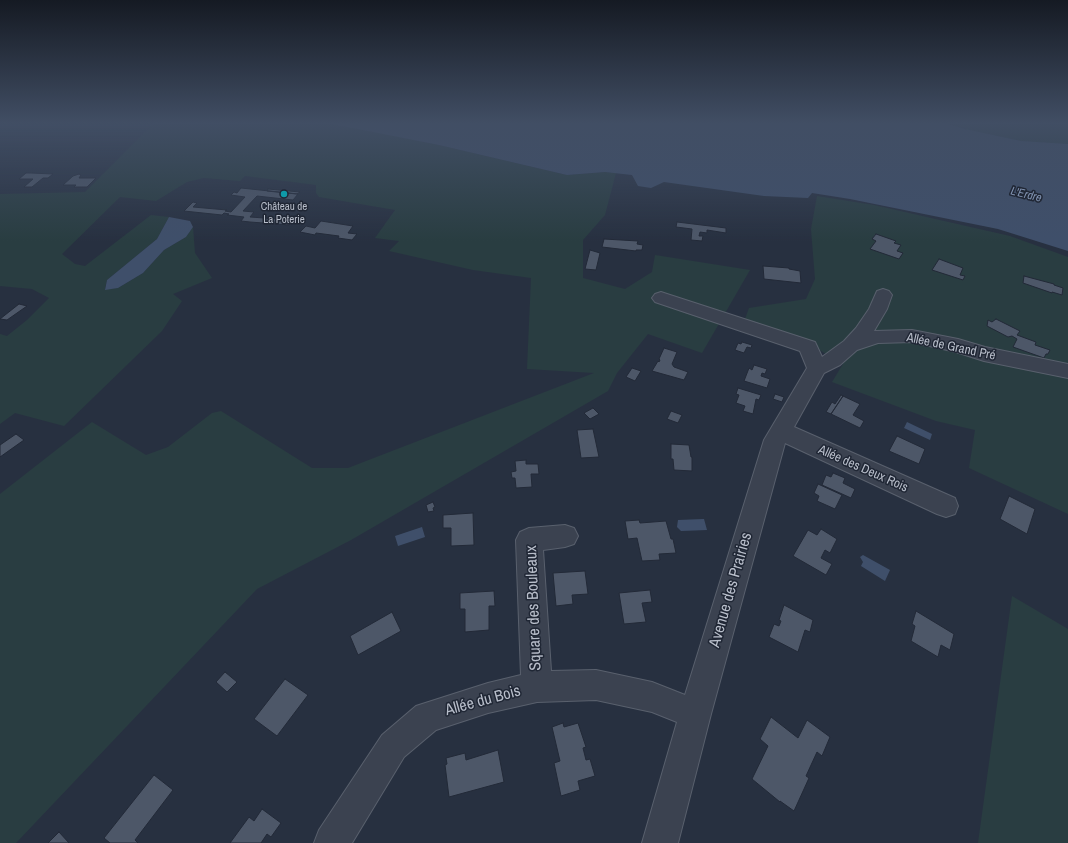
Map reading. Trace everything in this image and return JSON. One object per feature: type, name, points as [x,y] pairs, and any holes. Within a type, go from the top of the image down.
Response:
[{"type":"street","points":[[849,346],[863,333],[878,309],[883,295]]},
{"type":"street","points":[[661,298],[808,347],[817,368]]},
{"type":"street","name":"Allée de Grand Pré","points":[[817,368],[833,360],[849,346],[877,336],[912,336],[958,346],[984,354],[1068,371]]},
{"type":"street","name":"Avenue des Prairies","points":[[660,843],[695,714],[775,440],[817,368]]},
{"type":"street","name":"Allée des Deux Rois","points":[[780,431],[946,506]]},
{"type":"street","name":"Square des Bouleaux","points":[[537,687],[529,540],[565,536]]},
{"type":"street","name":"Allée du Bois","points":[[332,843],[393,746],[427,717],[488,698],[537,687],[596,685],[652,697],[695,714]]},
{"type":"green space","points":[[115,162],[513,162],[567,175],[605,172],[616,173],[605,215],[583,240],[583,278],[625,289],[652,272],[655,255],[750,270],[702,353],[648,334],[617,373],[608,391],[351,540],[257,589],[16,843],[0,843],[0,494],[92,422],[146,455],[168,447],[212,413],[221,411],[312,468],[348,468],[594,373],[527,369],[531,278],[473,270],[389,251],[399,241],[375,238],[395,210],[319,197],[316,193],[316,185],[245,176],[240,181],[204,178],[187,182],[156,201],[120,197],[62,254],[75,264],[85,266],[151,215],[169,217],[157,239],[107,280],[105,289],[118,288],[143,273],[164,250],[186,237],[193,227],[195,253],[212,278],[173,294],[182,301],[162,331],[64,426],[15,413],[0,424],[0,334],[7,336],[27,320],[49,298],[32,289],[0,286],[0,194],[85,192]]},
{"type":"green space","points":[[817,196],[874,205],[1010,236],[1068,257],[1068,514],[969,468],[975,430],[936,421],[832,382],[843,364],[801,339],[745,319],[749,308],[806,299],[815,279],[811,229]]},
{"type":"green space","points":[[1012,596],[1068,629],[1068,843],[978,843]]},
{"type":"water","name":"L'Erdre","points":[[513,162],[1068,162],[1068,251],[998,229],[850,199],[812,193],[808,198],[764,196],[664,182],[651,188],[638,186],[632,175],[605,172],[567,175]]},
{"type":"water","points":[[169,217],[190,221],[193,227],[186,237],[164,250],[143,273],[118,288],[105,290],[107,280],[157,239]]},
{"type":"water","points":[[907,422],[932,434],[930,440],[904,428]]},
{"type":"water","points":[[704,519],[707,530],[681,531],[677,527],[678,520]]},
{"type":"water","points":[[422,527],[425,537],[398,546],[395,536]]},
{"type":"water","points":[[863,555],[890,570],[885,581],[861,566],[863,562],[860,557]]},
{"type":"building","points":[[26,173],[53,174],[48,178],[43,178],[32,187],[24,187],[33,179],[19,179]]},
{"type":"building","points":[[79,174],[81,175],[79,178],[96,178],[87,187],[63,185],[73,176]]},
{"type":"building","points":[[241,188],[298,194],[293,200],[257,196],[243,211],[254,212],[250,217],[293,220],[289,225],[250,222],[241,221],[244,217],[227,215],[229,214],[224,213],[222,215],[184,211],[193,202],[197,203],[193,207],[227,210],[225,211],[231,212],[245,197],[231,195],[234,192],[237,193]]},
{"type":"building","points":[[268,189],[300,192],[297,194],[267,191]]},
{"type":"building","points":[[321,221],[353,226],[348,233],[357,234],[352,240],[338,238],[339,236],[316,233],[315,235],[300,232],[306,226],[315,228]]},
{"type":"building","points":[[677,222],[726,228],[726,233],[707,230],[707,233],[700,232],[699,236],[703,236],[702,241],[691,240],[692,229],[676,227]]},
{"type":"building","points":[[876,234],[896,241],[894,243],[901,245],[897,251],[903,253],[899,259],[870,249],[876,241],[872,239]]},
{"type":"building","points":[[604,239],[638,241],[637,244],[643,245],[642,250],[636,251],[602,247]]},
{"type":"building","points":[[590,250],[600,253],[596,270],[585,269]]},
{"type":"building","points":[[939,259],[963,268],[960,275],[965,276],[963,280],[932,270]]},
{"type":"building","points":[[763,266],[789,268],[800,271],[801,283],[764,279]]},
{"type":"building","points":[[1024,276],[1063,288],[1062,295],[1023,283]]},
{"type":"building","points":[[19,304],[27,306],[7,320],[0,319]]},
{"type":"building","points":[[996,319],[1020,331],[1017,335],[1036,342],[1035,345],[1050,350],[1048,354],[1046,354],[1044,358],[1013,347],[1017,339],[1012,336],[1008,337],[987,326],[988,320],[992,322]]},
{"type":"building","points":[[742,342],[752,345],[751,348],[747,347],[744,353],[735,350],[738,343],[741,344]]},
{"type":"building","points":[[664,348],[677,352],[672,364],[674,367],[688,372],[684,380],[652,371],[658,361],[659,362]]},
{"type":"building","points":[[754,365],[767,369],[765,374],[762,373],[761,376],[770,379],[767,388],[744,381],[749,368],[752,370]]},
{"type":"building","points":[[632,368],[641,371],[635,381],[626,377]]},
{"type":"building","points":[[738,388],[761,395],[759,400],[756,399],[753,414],[743,411],[745,406],[736,403],[739,395],[736,394]]},
{"type":"building","points":[[775,394],[784,397],[782,402],[773,399]]},
{"type":"building","points":[[841,395],[843,396],[831,414],[826,412],[832,402],[835,404]]},
{"type":"building","points":[[843,396],[860,404],[853,415],[864,421],[860,428],[831,414]]},
{"type":"building","points":[[593,408],[599,414],[590,419],[584,413]]},
{"type":"building","points":[[671,411],[682,415],[678,423],[667,419]]},
{"type":"building","points":[[593,429],[599,457],[581,458],[577,430]]},
{"type":"building","points":[[16,434],[24,440],[0,457],[0,445]]},
{"type":"building","points":[[897,436],[925,449],[919,464],[889,451]]},
{"type":"building","points":[[671,444],[689,445],[692,457],[692,471],[674,470],[673,459],[671,459]]},
{"type":"building","points":[[526,460],[526,464],[538,464],[539,474],[531,474],[532,487],[516,488],[515,478],[512,478],[511,472],[516,471],[515,461]]},
{"type":"building","points":[[833,473],[845,478],[843,483],[855,489],[851,498],[822,485],[826,475],[831,477]]},
{"type":"building","points":[[818,484],[842,495],[835,509],[817,501],[819,496],[814,493]]},
{"type":"building","points":[[1009,496],[1035,509],[1027,534],[1000,519]]},
{"type":"building","points":[[433,502],[435,507],[433,508],[434,511],[428,512],[426,505]]},
{"type":"building","points":[[473,513],[474,545],[451,546],[451,528],[443,528],[443,515]]},
{"type":"building","points":[[639,520],[640,523],[666,521],[671,539],[673,539],[676,553],[659,554],[660,560],[642,561],[637,538],[628,539],[625,521]]},
{"type":"building","points":[[821,529],[837,539],[830,553],[825,550],[821,558],[832,564],[826,575],[793,556],[808,530],[817,535]]},
{"type":"building","points":[[585,571],[588,594],[572,595],[573,604],[556,606],[553,573]]},
{"type":"building","points":[[650,590],[652,602],[642,603],[646,622],[624,624],[619,593]]},
{"type":"building","points":[[494,591],[495,606],[489,606],[489,630],[465,632],[465,609],[460,609],[460,593]]},
{"type":"building","points":[[784,605],[813,620],[810,632],[805,630],[798,652],[769,637],[774,624],[779,626],[781,621],[779,620]]},
{"type":"building","points":[[916,611],[954,634],[950,650],[941,645],[938,657],[911,641],[915,626],[912,624]]},
{"type":"building","points":[[392,612],[401,631],[358,655],[350,636]]},
{"type":"building","points":[[225,672],[237,682],[227,692],[216,682]]},
{"type":"building","points":[[285,679],[308,695],[277,736],[254,719]]},
{"type":"building","points":[[771,717],[798,738],[807,720],[830,737],[822,756],[817,752],[806,776],[809,778],[794,811],[780,802],[752,779],[768,746],[760,739]]},
{"type":"building","points":[[563,723],[564,727],[578,723],[586,747],[583,748],[586,760],[590,759],[595,776],[578,781],[580,790],[561,796],[554,763],[560,761],[552,727]]},
{"type":"building","points":[[498,750],[504,782],[449,797],[445,765],[447,764],[446,758],[465,753],[466,760]]},
{"type":"building","points":[[154,775],[173,790],[135,840],[138,843],[110,843],[104,838]]},
{"type":"building","points":[[262,809],[281,823],[271,837],[267,834],[261,843],[230,843],[249,817],[254,821]]},
{"type":"building","points":[[59,832],[69,843],[48,843]]},
{"type":"place","name":"Château de La Poterie","points":[[284,194]]}]
